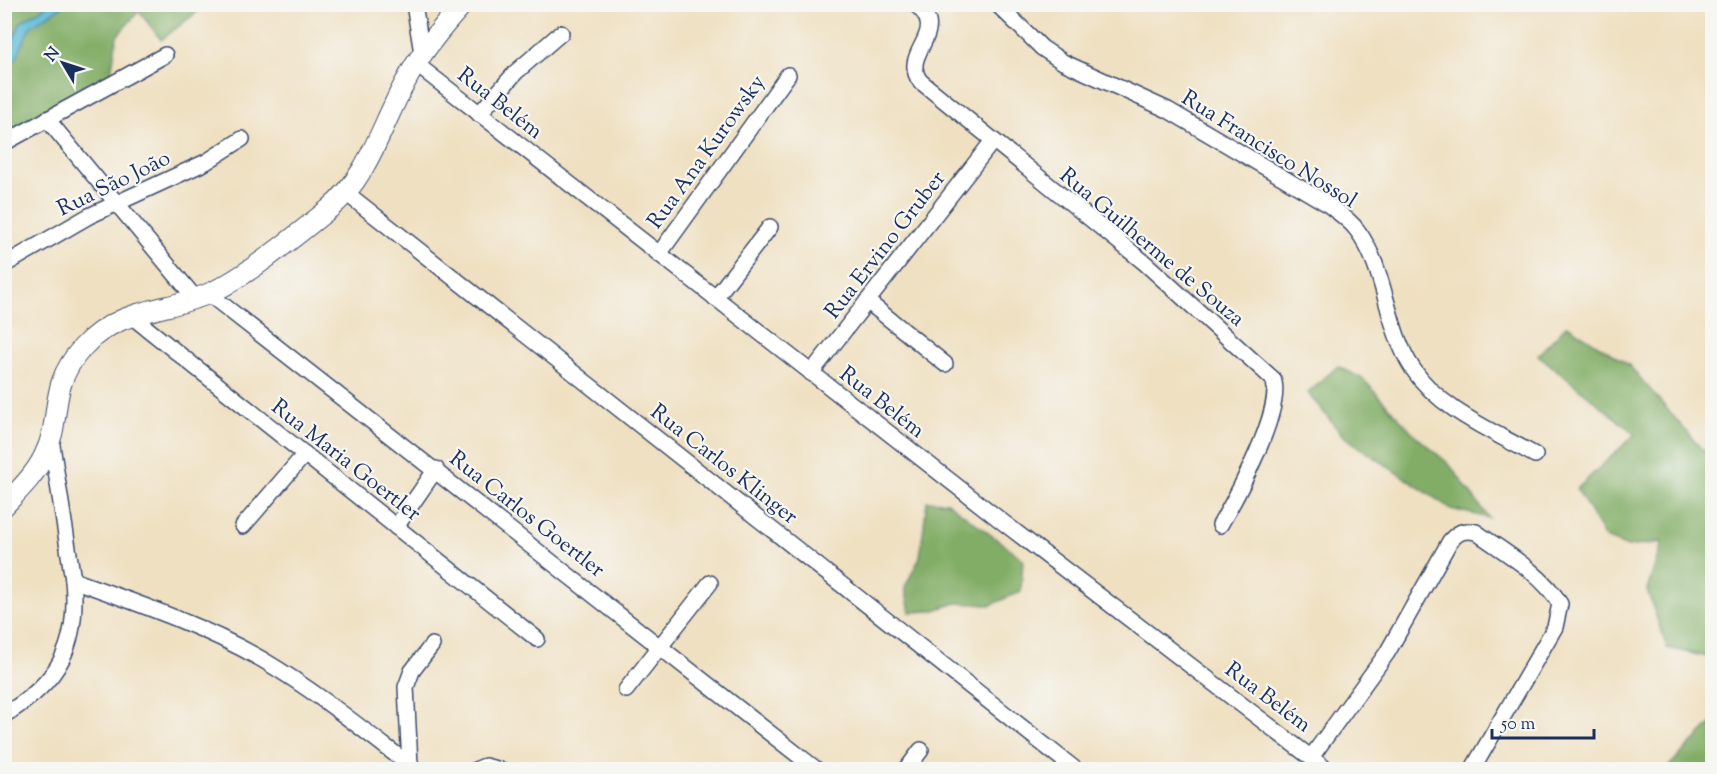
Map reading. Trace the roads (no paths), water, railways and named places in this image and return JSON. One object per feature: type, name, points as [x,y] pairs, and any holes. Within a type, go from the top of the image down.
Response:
[{"type":"street","points":[[414,4],[419,58]]},
{"type":"street","points":[[4,715],[37,692],[53,676],[65,656],[74,620],[73,580],[51,437],[56,397],[71,360],[100,331],[129,315],[202,296],[234,280],[332,207],[365,165],[419,58],[463,4]]},
{"type":"street","name":"Rua Guilherme de Souza","points":[[915,4],[927,15],[930,23],[915,62],[916,76],[992,142],[1145,263],[1273,380],[1276,393],[1253,463],[1220,525]]},
{"type":"street","name":"Rua Francisco Nossol","points":[[997,4],[1042,48],[1063,62],[1168,110],[1326,203],[1347,220],[1357,230],[1368,251],[1395,334],[1413,369],[1440,400],[1535,455]]},
{"type":"street","points":[[479,114],[516,72],[561,33]]},
{"type":"street","points":[[4,143],[165,55]]},
{"type":"street","name":"Rua Belém","points":[[419,58],[479,114],[811,373],[1312,756],[1327,770]]},
{"type":"street","name":"Rua Ana Kurowsky","points":[[659,254],[788,75]]},
{"type":"street","name":"Rua Carlos Goertler","points":[[47,120],[116,203],[202,296],[436,469],[817,770]]},
{"type":"street","name":"Rua São João","points":[[4,265],[116,203],[206,162],[242,139]]},
{"type":"street","name":"Rua Ervino Gruber","points":[[811,373],[992,142]]},
{"type":"street","name":"Rua Carlos Klinger","points":[[345,192],[1076,770]]},
{"type":"street","points":[[715,298],[770,227]]},
{"type":"street","points":[[867,301],[945,364]]},
{"type":"street","name":"Rua Maria Goertler","points":[[129,315],[537,639]]},
{"type":"street","points":[[4,506],[39,465],[51,437]]},
{"type":"street","points":[[243,526],[305,454]]},
{"type":"street","points":[[396,527],[436,469]]},
{"type":"street","points":[[1312,756],[1387,653],[1450,541],[1457,533],[1467,530],[1476,532],[1542,582],[1555,594],[1560,604],[1555,627],[1472,770]]},
{"type":"street","points":[[73,580],[124,598],[261,659],[310,689],[413,767]]},
{"type":"street","points":[[626,690],[710,584]]},
{"type":"street","points":[[413,767],[406,687],[412,671],[432,645]]},
{"type":"street","points":[[906,770],[921,750]]},
{"type":"street","points":[[475,770],[484,766],[500,770]]},
{"type":"water","points":[[48,5],[64,5],[30,27],[15,61],[5,68],[5,58],[21,22]]}]
